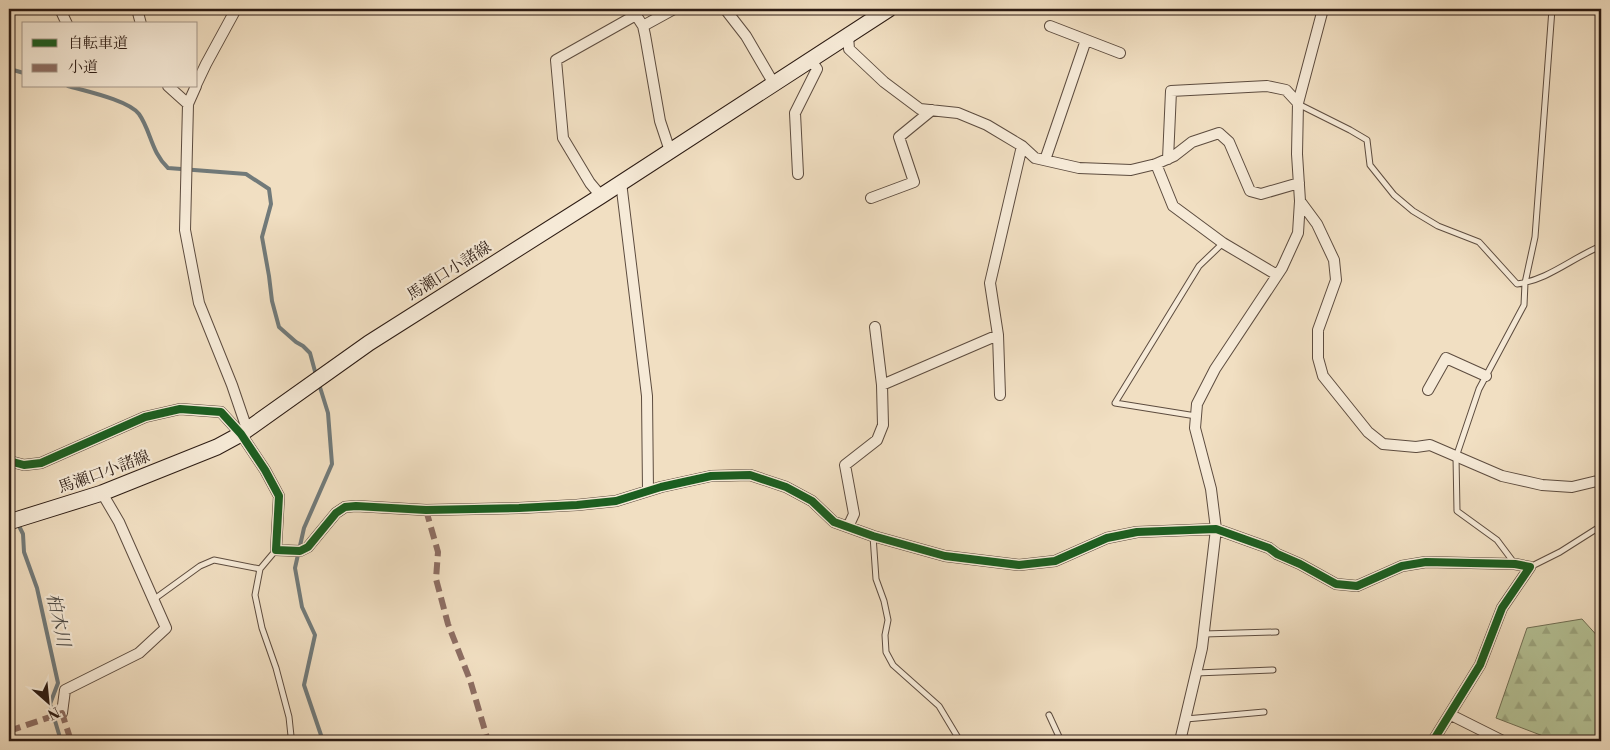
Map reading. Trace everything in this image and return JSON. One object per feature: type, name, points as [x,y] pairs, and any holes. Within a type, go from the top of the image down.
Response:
[{"type":"main road","name":"馬瀬口小諸線","points":[[9,522],[102,493],[217,447],[244,432],[368,343],[601,196],[848,36],[871,14],[889,9]]},
{"type":"street","points":[[60,9],[67,22]]},
{"type":"street","points":[[137,9],[140,22]]},
{"type":"street","points":[[198,82],[236,9]]},
{"type":"street","points":[[643,26],[674,9]]},
{"type":"street","points":[[726,9],[746,36],[774,84]]},
{"type":"street","points":[[1180,741],[1204,634],[1216,529],[1211,489],[1194,428],[1197,404],[1215,369],[1277,275],[1298,233],[1300,201],[1298,104],[1323,9]]},
{"type":"street","points":[[601,196],[590,183],[563,138],[556,60],[634,12],[643,26],[660,121],[670,151]]},
{"type":"street","points":[[1050,26],[1120,53]]},
{"type":"street","points":[[848,36],[849,48],[884,82],[920,109],[958,113],[980,122],[1022,146],[1035,158],[1079,168],[1131,170],[1156,164],[1174,156],[1192,142],[1220,133],[1229,142],[1250,191],[1262,194],[1299,183]]},
{"type":"street","points":[[1045,160],[1086,40]]},
{"type":"street","points":[[798,174],[795,113],[816,70],[811,60]]},
{"type":"street","points":[[1168,159],[1171,91],[1267,86],[1286,90],[1298,104]]},
{"type":"street","points":[[170,88],[188,104]]},
{"type":"street","points":[[195,88],[188,104],[185,230],[199,303],[232,385],[244,432],[279,496],[276,550],[300,551],[308,547],[336,513],[345,507],[426,510],[577,505],[616,501],[648,491],[711,476],[750,475],[792,490],[812,501],[834,522],[873,536],[945,556],[1019,565],[1055,561],[1108,538],[1137,532],[1216,529],[1269,548],[1336,584],[1357,586],[1402,566],[1426,562],[1515,564],[1530,567],[1502,608],[1480,665],[1451,715],[1433,741]]},
{"type":"street","points":[[871,198],[914,182],[899,137],[932,110]]},
{"type":"street","points":[[1000,395],[998,334],[990,283],[1022,146]]},
{"type":"street","points":[[1156,164],[1173,206],[1223,243],[1277,275]]},
{"type":"street","points":[[621,182],[647,396],[648,491]]},
{"type":"street","points":[[1300,201],[1317,224],[1334,260],[1336,280],[1318,330],[1318,358],[1323,376],[1368,432],[1383,444],[1430,446],[1502,476],[1542,485],[1572,487],[1601,479]]},
{"type":"street","points":[[848,527],[854,514],[845,465],[877,440],[883,425],[882,385],[875,327]]},
{"type":"street","points":[[882,385],[998,334]]},
{"type":"street","points":[[1428,390],[1446,358],[1486,376]]},
{"type":"street","points":[[9,461],[24,465],[41,464],[145,417],[180,409],[221,412],[244,432]]},
{"type":"street","points":[[62,714],[65,690],[139,653],[166,628],[119,522],[102,493]]},
{"type":"street","points":[[1451,715],[1503,741]]},
{"type":"lane","points":[[1515,564],[1498,540],[1457,511],[1456,456],[1479,389],[1524,305],[1525,283],[1535,237],[1552,9]]},
{"type":"lane","points":[[1298,104],[1367,140],[1370,165],[1394,195],[1413,211],[1438,226],[1479,242],[1517,284],[1550,274],[1584,253],[1601,246]]},
{"type":"lane","points":[[1196,416],[1115,403],[1199,266],[1223,243]]},
{"type":"lane","points":[[1530,567],[1560,552],[1601,526]]},
{"type":"lane","points":[[873,536],[876,579],[888,620],[885,635],[886,652],[894,665],[939,706],[960,741]]},
{"type":"lane","points":[[276,550],[260,569],[255,596],[262,628],[276,668],[289,717],[291,736],[289,741]]},
{"type":"lane","points":[[153,600],[200,566],[214,560],[260,569]]},
{"type":"lane","points":[[1204,634],[1276,632]]},
{"type":"lane","points":[[1196,674],[1273,670]]},
{"type":"lane","points":[[1185,719],[1264,712]]},
{"type":"lane","points":[[1049,715],[1061,741]]},
{"type":"green space","points":[[1582,619],[1601,640],[1601,741],[1556,741],[1496,718],[1527,628]]},
{"type":"waterway","points":[[9,72],[13,70],[22,72]]},
{"type":"waterway","points":[[75,88],[126,104],[139,114],[158,155],[168,168],[246,174],[269,189],[271,204],[262,237],[272,301],[279,327],[310,353],[316,375]]},
{"type":"waterway","points":[[319,384],[328,413],[332,464],[304,528],[295,568],[302,607],[315,635],[304,685],[323,741]]},
{"type":"waterway","name":"柏木川","points":[[9,505],[14,516]]},
{"type":"waterway","name":"柏木川","points":[[17,522],[23,534],[24,552],[37,588],[58,683],[50,704],[61,741]]},
{"type":"marked path","points":[[426,510],[438,552],[436,579],[448,624],[470,680],[488,741]]},
{"type":"marked path","points":[[9,731],[62,713],[71,741]]},
{"type":"cycle path","points":[[9,461],[24,465],[41,463],[145,417],[180,409],[221,412],[241,434],[265,470],[279,496],[276,550],[300,551],[308,547],[336,513],[345,507],[426,510],[577,505],[616,501],[661,487],[711,476],[750,475],[786,487],[812,501],[834,522],[873,536],[945,556],[1019,565],[1055,561],[1107,538],[1137,532],[1216,529],[1269,548],[1336,584],[1357,586],[1402,566],[1426,562],[1515,564],[1530,567],[1502,608],[1480,665],[1433,741]]}]
